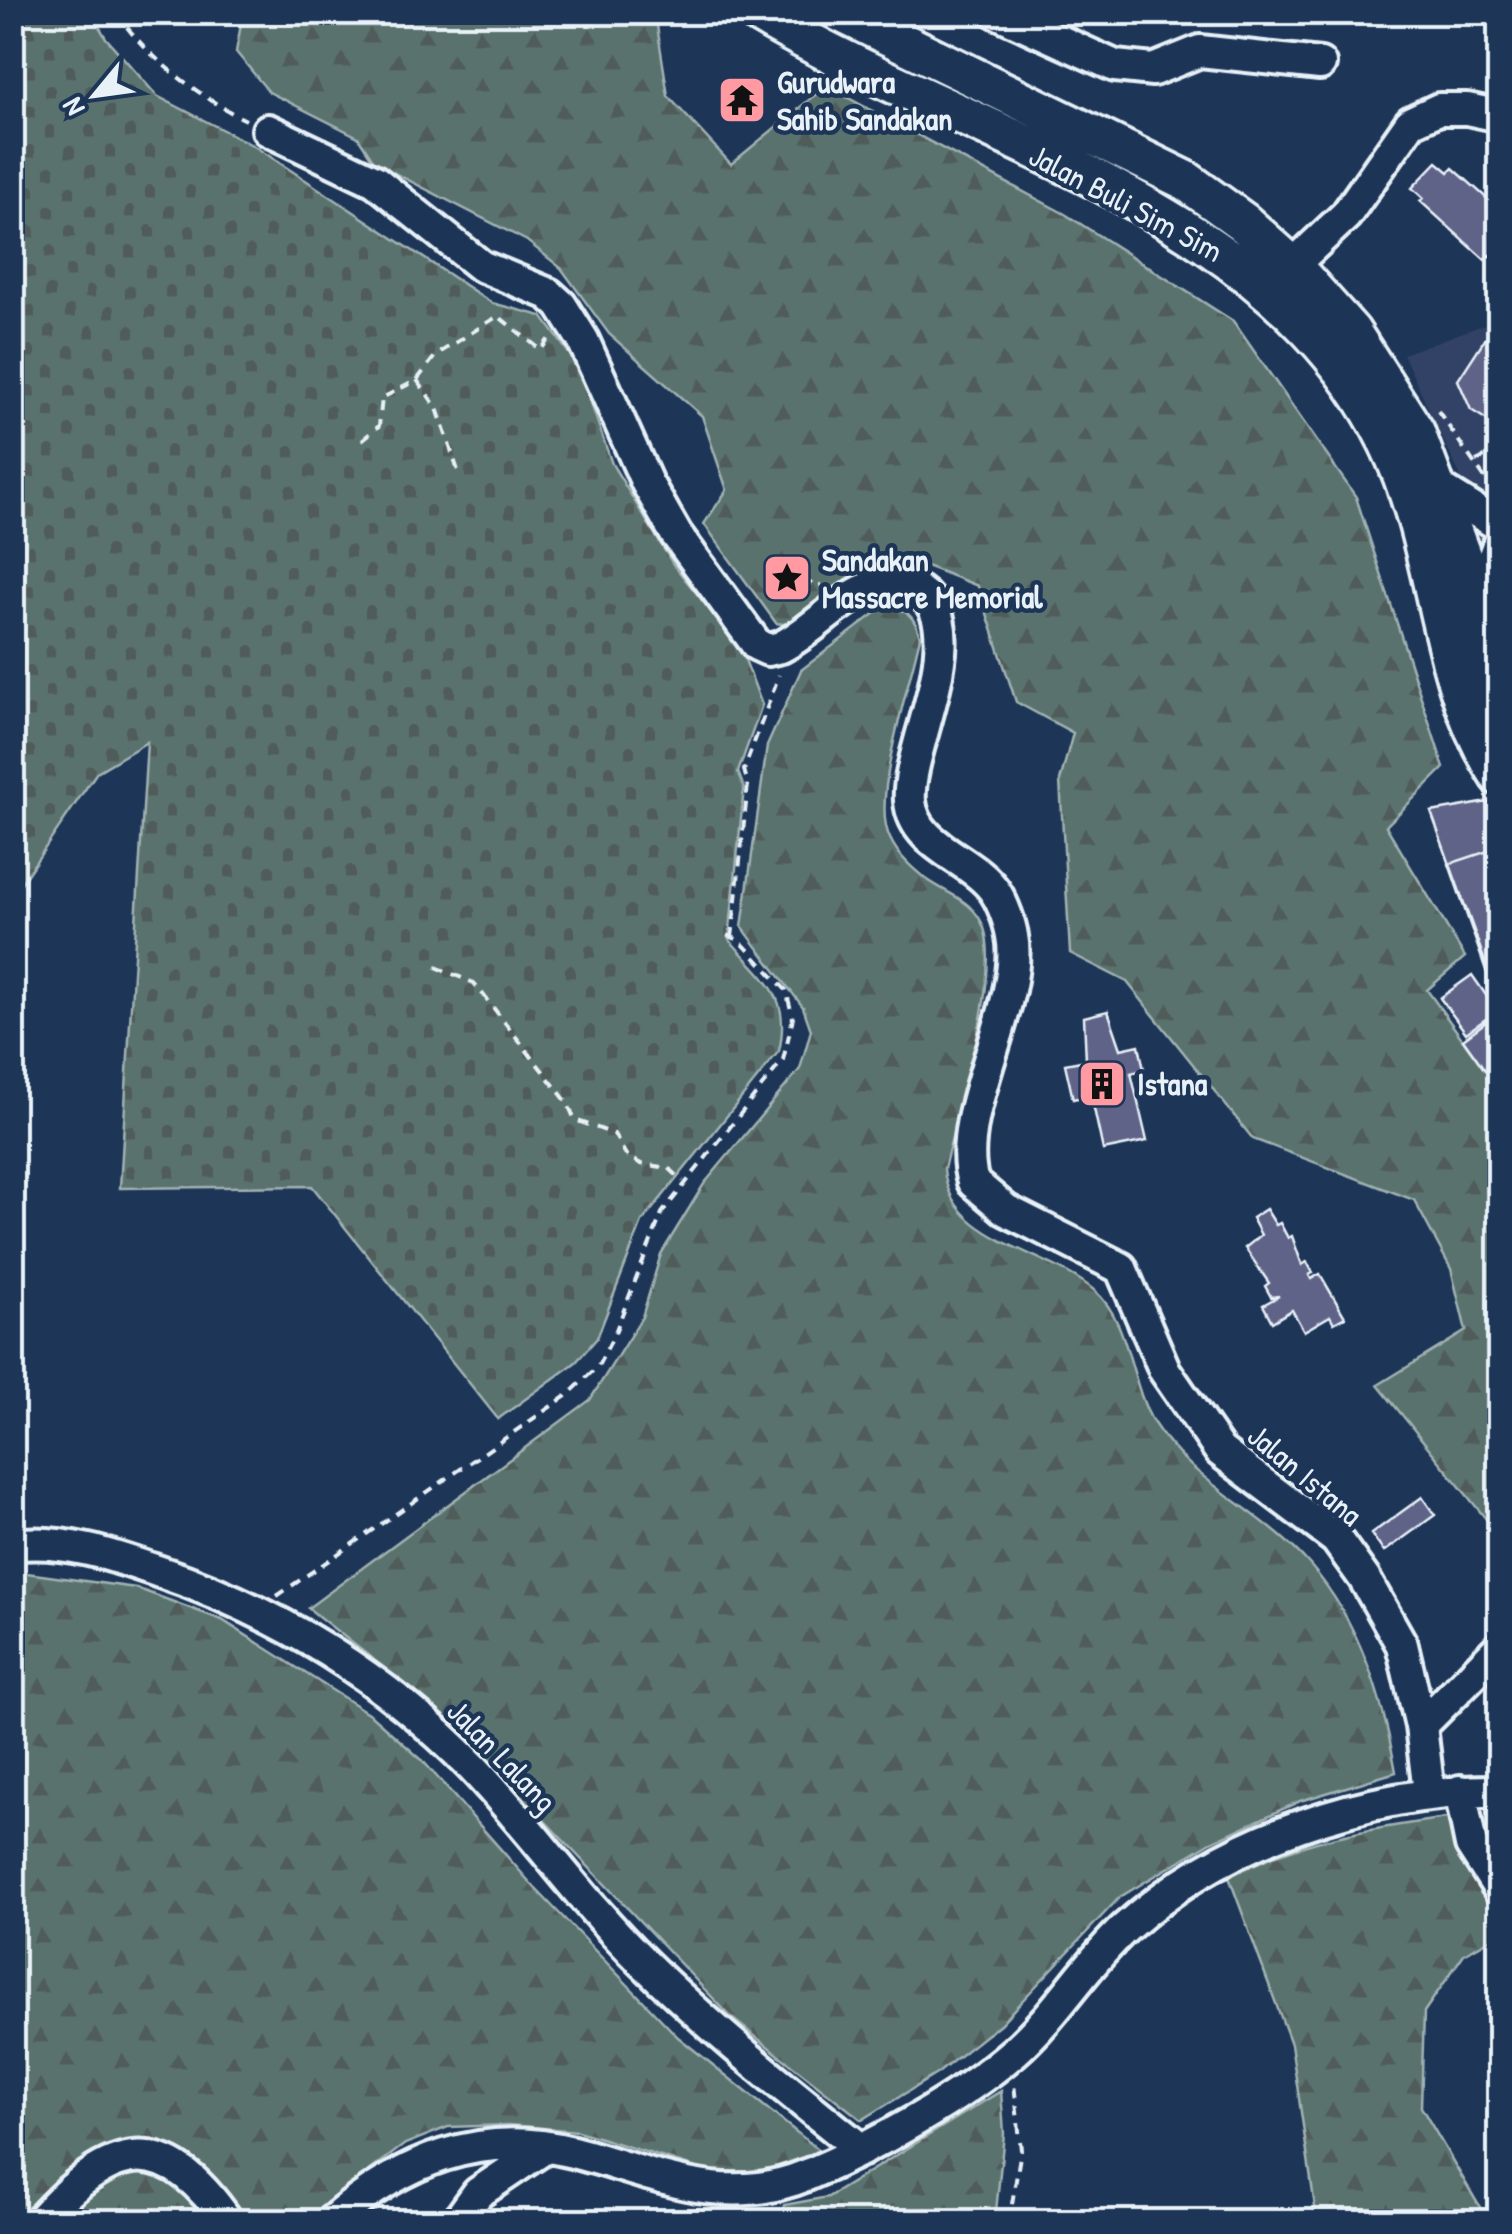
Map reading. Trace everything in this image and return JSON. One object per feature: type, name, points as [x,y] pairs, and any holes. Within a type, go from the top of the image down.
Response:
[{"type":"main road","name":"Jalan Buli Sim Sim","points":[[756,12],[856,67],[1174,222],[1227,256],[1304,323],[1364,401],[1408,486],[1465,715],[1500,776]]},
{"type":"main road","name":"Jalan Buli Sim Sim","points":[[840,12],[1185,180],[1244,222],[1292,266],[1351,332],[1396,398],[1439,488],[1464,564],[1500,710]]},
{"type":"street","points":[[996,12],[1115,66],[1153,70],[1200,51],[1320,64]]},
{"type":"street","points":[[1292,266],[1346,214],[1411,122],[1439,109],[1467,109],[1500,116]]},
{"type":"street","points":[[268,130],[375,181],[480,266],[549,294],[566,312]]},
{"type":"street","name":"Jalan Istana","points":[[566,312],[584,340],[647,483],[676,534],[758,645],[768,650],[781,648],[876,585],[906,584],[924,593],[934,605],[940,636],[933,695],[912,769],[910,804],[921,830],[996,891],[1012,937],[1012,974],[980,1091],[970,1172],[978,1190],[1006,1210],[1121,1268],[1165,1372],[1220,1451],[1336,1539],[1364,1578],[1402,1646],[1421,1726],[1429,1793]]},
{"type":"street","points":[[1439,488],[1500,526]]},
{"type":"street","points":[[1500,540],[1492,561],[1500,594]]},
{"type":"street","name":"Jalan Lalang","points":[[15,1540],[95,1549],[256,1610],[388,1692],[472,1767],[641,1960],[736,2048],[862,2150]]},
{"type":"street","points":[[1421,1726],[1500,1646]]},
{"type":"street","points":[[1460,1791],[1470,1845],[1500,1890]]},
{"type":"street","points":[[331,2222],[390,2176],[421,2160],[475,2146],[546,2147],[685,2186],[734,2192],[782,2184],[862,2150],[1009,2055],[1046,2020],[1117,1936],[1190,1880],[1296,1829],[1429,1793],[1500,1791]]},
{"type":"street","points":[[456,2222],[478,2193],[546,2147]]},
{"type":"street","points":[[38,2222],[98,2168],[122,2158],[149,2157],[174,2162],[194,2178],[228,2222]]},
{"type":"path","points":[[118,12],[128,32],[215,105],[268,130]]},
{"type":"path","points":[[362,440],[378,426],[382,398],[417,380],[436,355],[498,316],[541,350],[566,312]]},
{"type":"path","points":[[417,380],[437,408],[458,472]]},
{"type":"path","points":[[1428,401],[1476,461],[1500,502]]},
{"type":"path","points":[[1476,461],[1487,456],[1500,438]]},
{"type":"path","points":[[732,938],[748,784],[744,770],[785,662]]},
{"type":"path","points":[[256,1610],[569,1394],[598,1366],[614,1335],[649,1239],[683,1181],[784,1060],[793,1018],[786,990],[723,934]]},
{"type":"path","points":[[436,967],[474,983],[556,1087],[575,1120],[614,1134],[626,1155],[641,1164],[669,1168],[683,1181]]},
{"type":"path","points":[[1009,2055],[1020,2150],[1009,2222]]},
{"type":"shaded area","points":[[1499,319],[1499,617],[1460,475],[1403,354]]},
{"type":"green space","points":[[13,12],[91,13],[106,38],[157,96],[254,146],[492,303],[542,316],[578,366],[612,464],[673,564],[741,649],[762,705],[738,772],[744,788],[729,939],[763,977],[778,1001],[782,1031],[779,1051],[642,1222],[597,1338],[576,1362],[498,1419],[312,1186],[120,1188],[147,742],[97,772],[13,895]]},
{"type":"green space","points":[[243,13],[655,13],[668,96],[731,164],[826,86],[1065,214],[1233,321],[1356,497],[1444,768],[1386,826],[1465,957],[1427,990],[1484,1069],[1499,1066],[1499,1535],[1378,1385],[1466,1331],[1451,1269],[1414,1200],[1253,1139],[1127,982],[1070,953],[1060,781],[1073,733],[1016,702],[978,586],[911,560],[883,565],[790,625],[776,623],[704,524],[727,490],[702,416],[609,334],[561,268],[527,241],[375,163],[358,137],[269,92],[236,52]]},
{"type":"green space","points":[[885,606],[909,615],[920,637],[890,759],[884,807],[888,833],[899,854],[915,870],[973,910],[984,928],[988,951],[982,1011],[944,1169],[950,1193],[963,1213],[981,1229],[1052,1264],[1095,1291],[1116,1319],[1145,1406],[1169,1443],[1207,1480],[1291,1546],[1328,1587],[1367,1662],[1396,1772],[1300,1801],[1211,1842],[1120,1897],[1000,2024],[938,2073],[862,2120],[733,2019],[447,1718],[308,1608],[590,1400],[642,1317],[661,1254],[704,1184],[800,1069],[811,1030],[803,1007],[742,927],[767,746],[801,670]]},
{"type":"green space","points":[[12,1571],[136,1588],[222,1620],[371,1715],[422,1760],[534,1887],[678,2037],[820,2151],[765,2171],[709,2172],[578,2131],[508,2125],[448,2127],[405,2144],[303,2221],[13,2221]]},
{"type":"green space","points":[[1454,1817],[1499,1913],[1499,1934],[1464,1954],[1424,2012],[1421,2107],[1488,2221],[1317,2221],[1291,2044],[1229,1877],[1311,1844]]},
{"type":"green space","points":[[1001,2091],[1004,2134],[995,2221],[782,2221],[784,2205],[828,2197]]},
{"type":"building","points":[[1437,162],[1449,172],[1453,168],[1500,210],[1500,264],[1489,255],[1485,260],[1420,201],[1423,198],[1412,188]]},
{"type":"building","points":[[1500,333],[1500,428],[1471,410],[1458,380],[1486,337]]},
{"type":"building","points":[[1488,802],[1500,836],[1500,1003],[1431,812]]},
{"type":"building","points":[[1500,847],[1500,979],[1490,982],[1449,864]]},
{"type":"building","points":[[1472,975],[1497,1011],[1466,1033],[1440,998]]},
{"type":"building","name":"Istana","points":[[1108,1011],[1121,1049],[1139,1045],[1144,1070],[1131,1073],[1147,1141],[1103,1150],[1091,1095],[1073,1099],[1065,1064],[1086,1060],[1084,1017]]},
{"type":"building","points":[[1498,1013],[1500,1059],[1485,1070],[1463,1039]]},
{"type":"building","points":[[1266,1209],[1288,1238],[1292,1236],[1302,1265],[1307,1262],[1313,1273],[1309,1275],[1311,1279],[1320,1274],[1345,1317],[1334,1323],[1330,1316],[1304,1331],[1292,1310],[1272,1322],[1263,1305],[1279,1296],[1271,1297],[1265,1286],[1269,1283],[1245,1248],[1261,1235],[1252,1218]]},
{"type":"building","points":[[1422,1497],[1435,1515],[1384,1552],[1371,1534]]},
{"type":"place","name":"Gurudwara Sahib Sandakan","points":[[742,100]]},
{"type":"place","name":"Sandakan Massacre Memorial","points":[[787,578]]},
{"type":"place","name":"Istana","points":[[1102,1084]]}]
